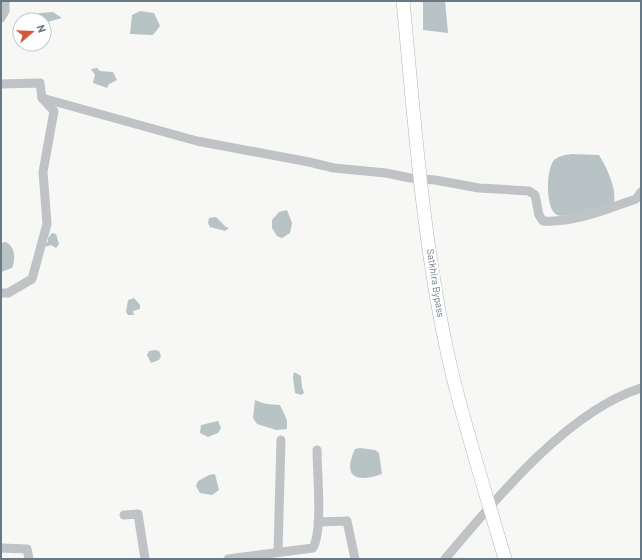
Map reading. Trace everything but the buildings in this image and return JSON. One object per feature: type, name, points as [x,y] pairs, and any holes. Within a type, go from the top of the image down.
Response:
[{"type":"highway","name":"Satkhira Bypass","points":[[404,1],[420,178],[437,296],[451,367],[505,559]]},
{"type":"street","points":[[1,18],[5,11],[5,1]]},
{"type":"street","points":[[1,84],[40,83],[42,98],[54,111],[43,172],[47,224],[32,279],[8,293],[1,293]]},
{"type":"street","points":[[42,98],[197,141],[310,162],[334,168],[386,173],[479,188],[532,191],[535,195],[541,219],[552,221],[587,216],[636,199],[641,192]]},
{"type":"street","points":[[445,559],[490,506],[550,446],[593,411],[613,399],[641,388]]},
{"type":"street","points":[[278,552],[281,440]]},
{"type":"street","points":[[228,559],[313,548],[316,543],[318,522],[317,450]]},
{"type":"street","points":[[124,514],[138,514],[145,559]]},
{"type":"street","points":[[318,522],[347,521],[355,559]]},
{"type":"street","points":[[1,548],[27,549],[28,559]]},
{"type":"shaded area","points":[[423,1],[445,1],[448,33],[423,30]]},
{"type":"shaded area","points":[[140,11],[154,13],[160,26],[153,35],[130,34],[132,15]]},
{"type":"shaded area","points":[[53,12],[62,18],[52,21]]},
{"type":"shaded area","points":[[97,68],[100,71],[113,72],[117,80],[109,84],[107,88],[93,83],[95,75],[91,69]]},
{"type":"shaded area","points":[[564,155],[599,155],[613,185],[615,197],[614,203],[584,212],[561,216],[557,215],[553,211],[550,205],[548,189],[551,165],[554,160]]},
{"type":"shaded area","points":[[287,210],[292,223],[290,233],[282,238],[277,236],[272,228],[272,220],[279,212]]},
{"type":"shaded area","points":[[216,217],[229,228],[225,231],[210,227],[208,223],[209,218]]},
{"type":"shaded area","points":[[52,233],[56,234],[59,244],[56,248],[51,245],[45,247],[45,243],[48,242],[48,238]]},
{"type":"shaded area","points":[[6,242],[13,250],[14,261],[12,268],[1,272],[1,243]]},
{"type":"shaded area","points":[[134,298],[140,305],[140,309],[133,311],[134,315],[128,315],[126,312],[128,300]]},
{"type":"shaded area","points":[[149,351],[159,351],[161,356],[159,360],[151,363],[147,355]]},
{"type":"shaded area","points":[[294,372],[301,376],[304,393],[301,395],[295,393],[293,378]]},
{"type":"shaded area","points":[[255,400],[264,404],[280,405],[287,420],[287,429],[276,430],[257,424],[253,418]]},
{"type":"shaded area","points":[[218,421],[221,428],[218,433],[208,437],[200,433],[201,425]]},
{"type":"shaded area","points":[[360,448],[375,450],[379,453],[382,474],[365,478],[354,475],[351,472],[351,458],[355,449]]},
{"type":"shaded area","points":[[215,474],[219,490],[212,495],[200,493],[196,486],[198,481],[209,475]]}]
